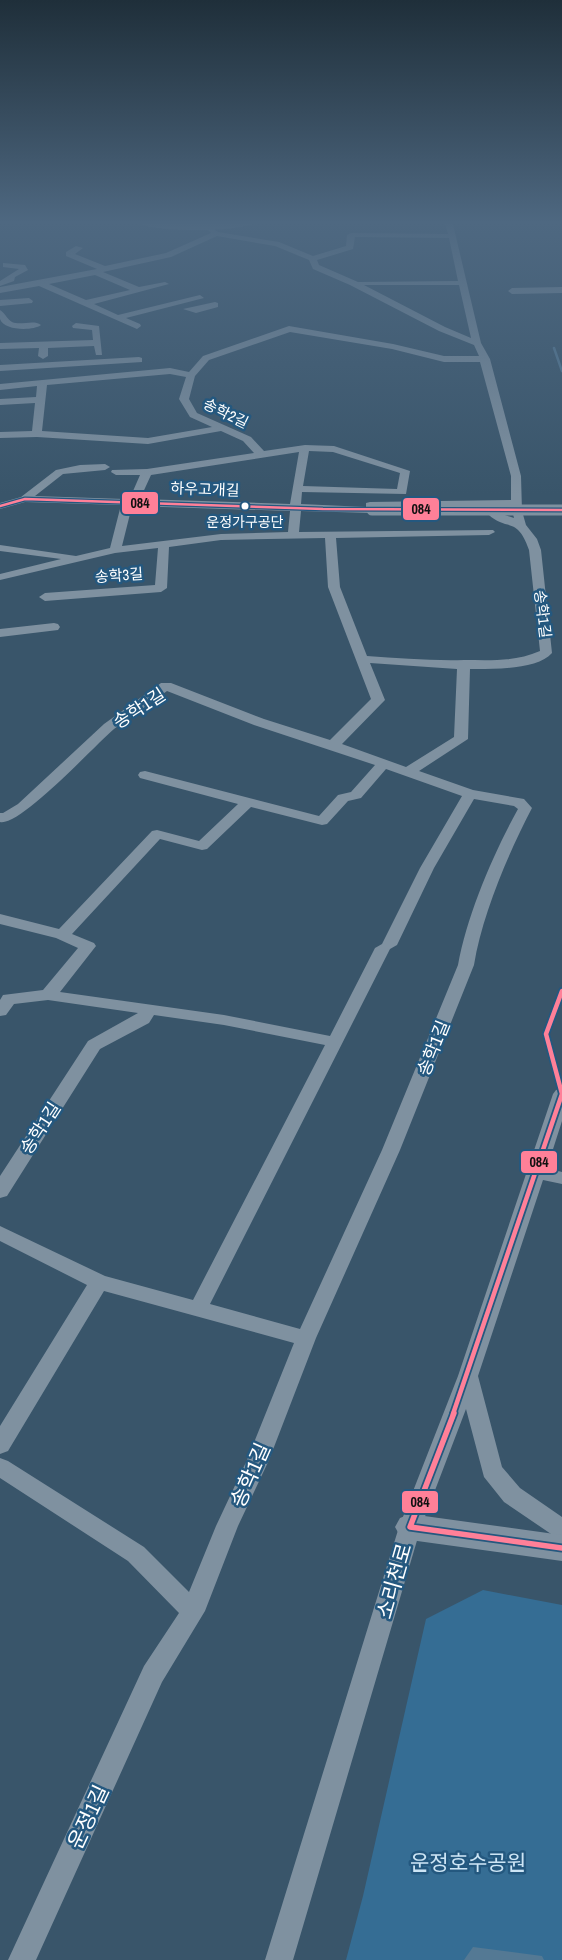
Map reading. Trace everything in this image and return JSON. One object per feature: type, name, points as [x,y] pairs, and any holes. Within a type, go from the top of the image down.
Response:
[{"type":"street","points":[[83,315],[96,311]]},
{"type":"street","points":[[104,311],[137,326]]},
{"type":"street","points":[[119,318],[146,311]]},
{"type":"street","points":[[182,311],[186,314],[182,318]]},
{"type":"street","points":[[408,311],[442,329],[477,342]]},
{"type":"street","points":[[470,311],[477,342],[482,348],[516,476],[521,525]]},
{"type":"street","points":[[1,317],[8,323],[19,326],[37,325]]},
{"type":"street","points":[[76,326],[96,328],[99,353]]},
{"type":"street","name":"송학2길","points":[[261,454],[247,439],[193,416],[184,399],[191,376],[206,358],[289,329],[393,346],[436,358],[485,359]]},
{"type":"street","points":[[65,332],[66,344]]},
{"type":"street","points":[[0,346],[98,343]]},
{"type":"street","points":[[43,356],[44,345],[47,344]]},
{"type":"street","points":[[9,357],[99,353],[115,357]]},
{"type":"street","points":[[0,368],[138,356]]},
{"type":"street","points":[[0,387],[42,385],[170,371],[191,376]]},
{"type":"street","points":[[38,434],[42,385]]},
{"type":"street","points":[[0,402],[41,400]]},
{"type":"street","points":[[0,435],[38,434],[148,441],[224,428]]},
{"type":"street","points":[[293,535],[297,490],[305,448]]},
{"type":"street","name":"송학2길","points":[[116,472],[147,472],[305,448],[334,449],[405,471],[402,492],[297,490]]},
{"type":"street","name":"하우고개길","points":[[25,499],[60,472],[80,468],[105,468]]},
{"type":"street","points":[[131,501],[147,472]]},
{"type":"street","name":"하우고개길","points":[[0,506],[25,499],[372,510]]},
{"type":"street","name":"송학3길","points":[[115,550],[131,501]]},
{"type":"street","name":"하우고개길","points":[[323,509],[362,505],[518,507]]},
{"type":"street","name":"하우고개길","points":[[323,509],[364,516],[505,515],[518,507]]},
{"type":"street","points":[[372,510],[562,510]]},
{"type":"street","points":[[493,514],[521,525]]},
{"type":"street","name":"송학1길","points":[[361,659],[464,664],[524,662],[535,660],[546,653],[534,550],[531,539],[521,525]]},
{"type":"street","points":[[164,544],[221,537],[489,532]]},
{"type":"street","points":[[330,534],[334,586],[378,700],[333,745]]},
{"type":"street","name":"송학3길","points":[[0,577],[115,550],[164,544],[161,588],[45,597]]},
{"type":"street","name":"송학3길","points":[[0,548],[83,559]]},
{"type":"street","points":[[0,633],[54,627]]},
{"type":"street","points":[[409,771],[461,739],[464,664]]},
{"type":"street","name":"송학1길","points":[[0,817],[4,819],[23,806],[109,727],[166,686],[259,722],[333,745],[470,794],[518,802],[525,808],[514,829],[471,936],[466,965],[391,1150],[306,1338],[258,1460],[227,1526],[193,1611],[153,1674]]},
{"type":"street","points":[[145,775],[322,822],[343,798],[356,795],[384,763]]},
{"type":"street","points":[[198,1309],[335,1042],[427,868],[470,794]]},
{"type":"street","points":[[62,935],[157,834],[202,846],[248,802]]},
{"type":"street","points":[[0,920],[62,935],[88,946],[48,995]]},
{"type":"street","points":[[0,1011],[9,999],[48,995],[224,1020],[335,1042]]},
{"type":"street","name":"송학1길","points":[[0,1191],[94,1045],[143,1018],[148,1010]]},
{"type":"street","name":"소리천로","points":[[279,1960],[410,1527],[468,1376],[562,1094]]},
{"type":"street","points":[[536,1172],[562,1178]]},
{"type":"street","points":[[0,1233],[99,1282],[306,1338]]},
{"type":"street","points":[[0,1445],[99,1282]]},
{"type":"street","points":[[468,1376],[492,1471],[512,1496],[562,1529]]},
{"type":"street","points":[[0,1467],[136,1554],[193,1611]]},
{"type":"street","points":[[410,1527],[562,1548]]},
{"type":"street","name":"운정1길","points":[[22,1960],[153,1674]]},
{"type":"green space","name":"운정호수공원","points":[[483,1590],[562,1605],[562,1960],[346,1960],[363,1896],[426,1619]]},
{"type":"shaded area","points":[[473,1947],[542,1956],[544,1960],[464,1960]]},
{"type":"waterway","points":[[554,348],[562,371]]},
{"type":"transit line","name":"084","points":[[0,506],[25,499],[323,509],[562,510]]},
{"type":"transit line","name":"084","points":[[562,991],[546,1034],[562,1094],[468,1376],[410,1527],[562,1548]]},
{"type":"place","name":"운정가구공단","points":[[245,506]]}]
